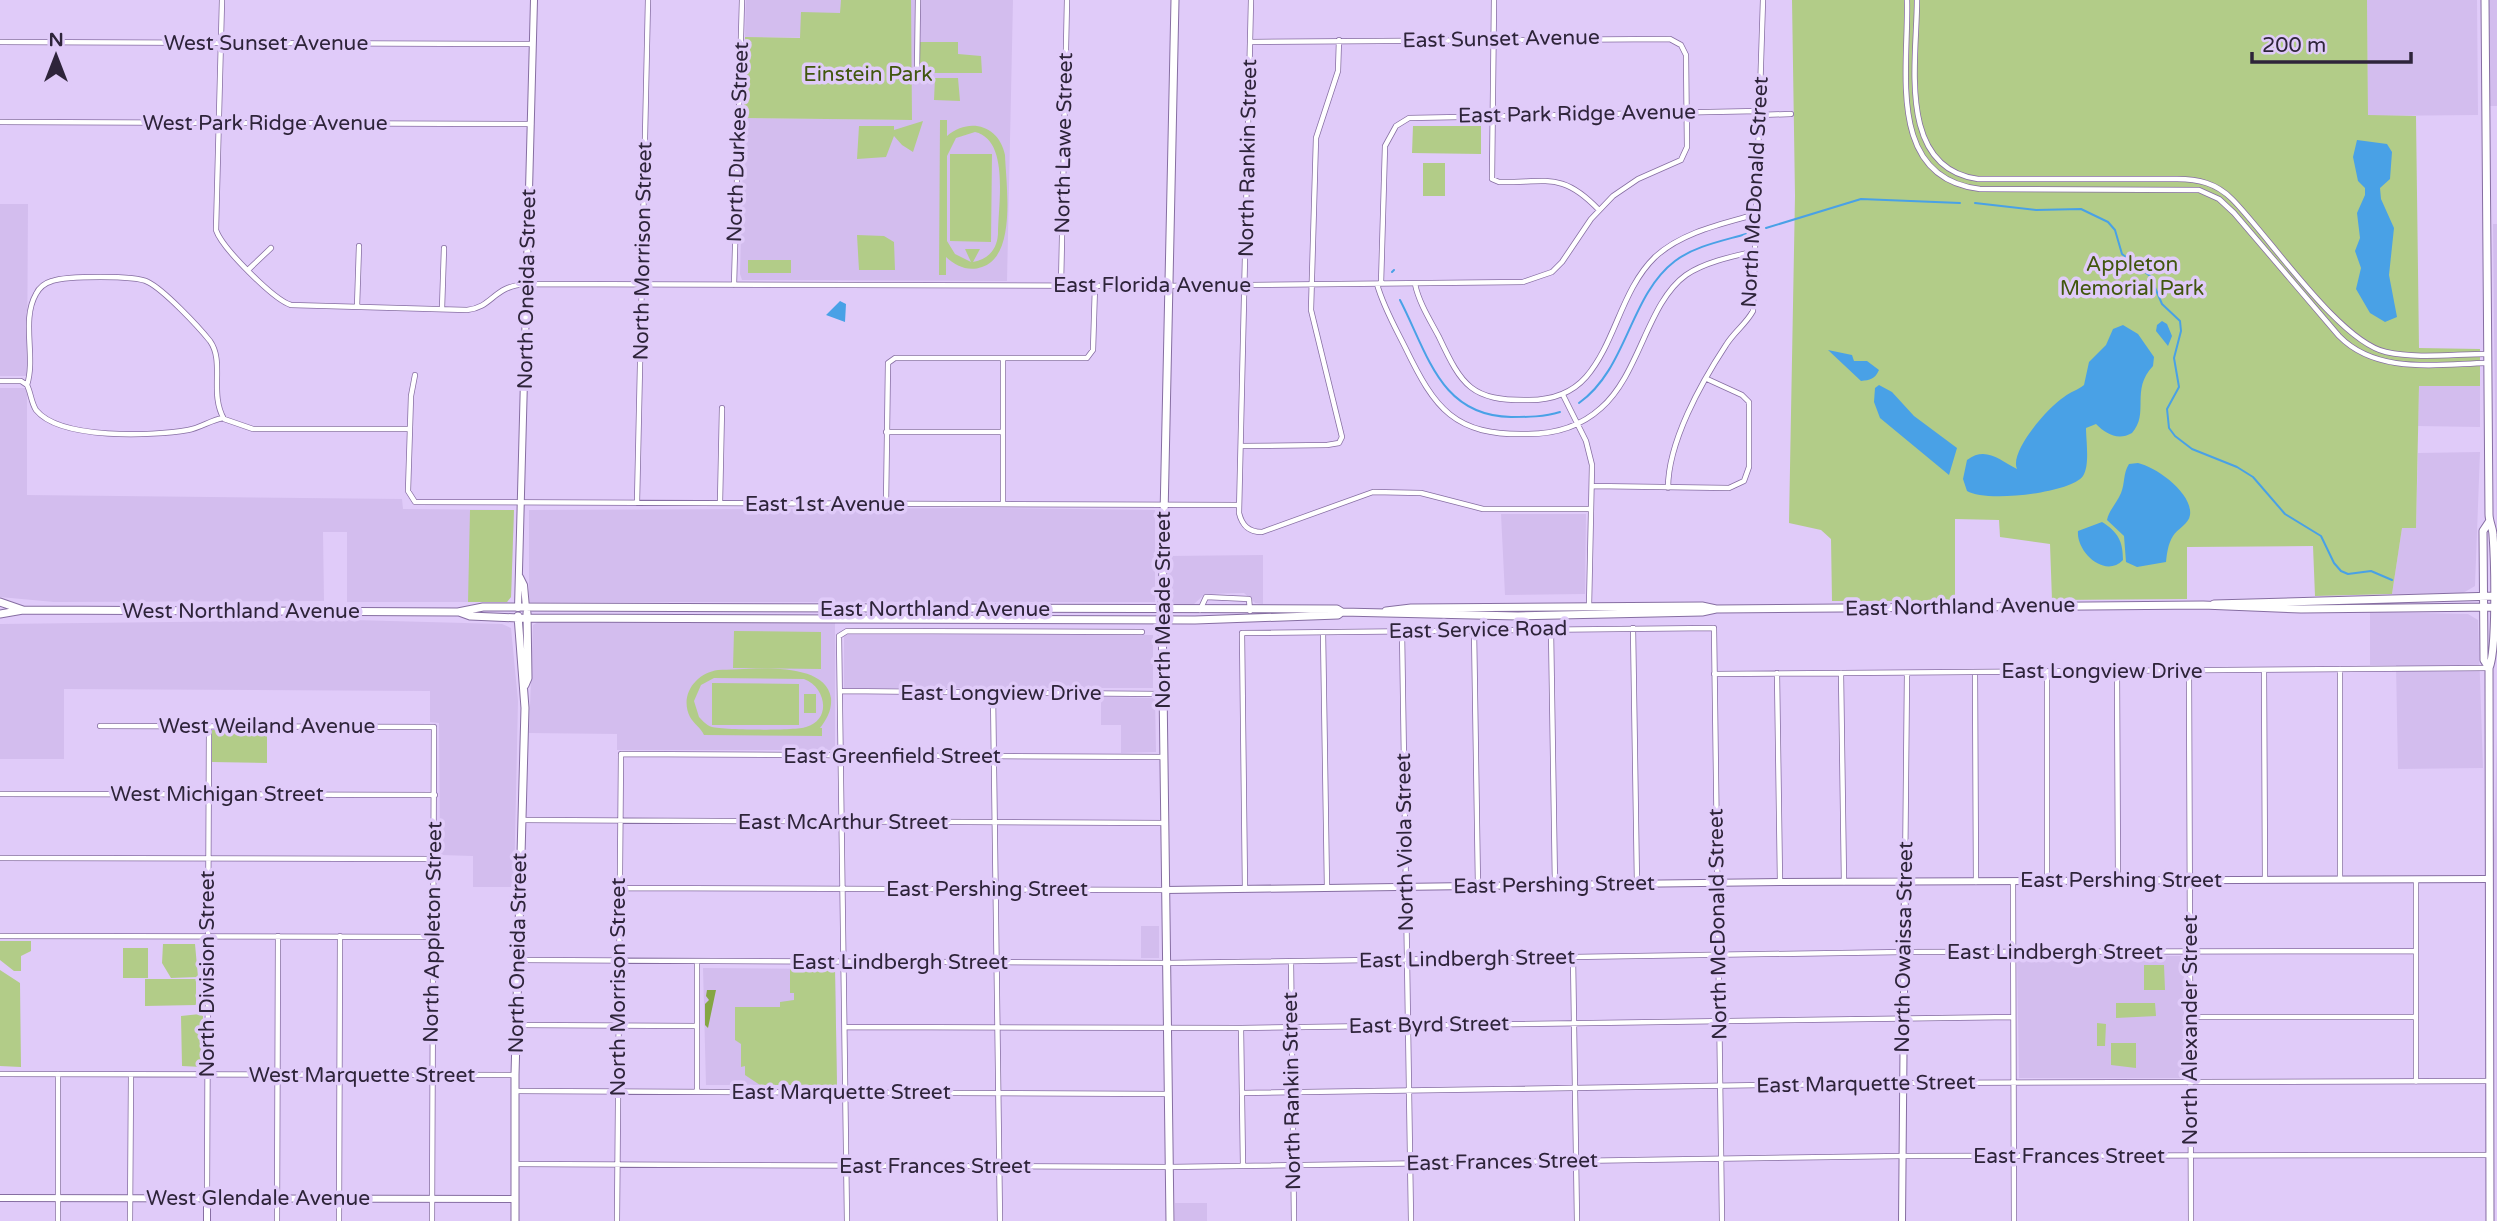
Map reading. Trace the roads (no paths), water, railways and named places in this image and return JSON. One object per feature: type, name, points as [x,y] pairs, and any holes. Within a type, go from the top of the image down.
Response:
[{"type":"main road","name":"North Meade Street","points":[[1170,1221],[1162,610],[1175,0]]},
{"type":"main road","points":[[2485,0],[2489,522],[2493,531],[2496,607],[2494,660],[2490,668],[2490,1221]]},
{"type":"main road","points":[[2489,522],[2483,531],[2483,607],[2484,660],[2490,668]]},
{"type":"main road","name":"East Northland Avenue","points":[[2203,605],[2262,601],[2495,596]]},
{"type":"main road","name":"West Northland Avenue","points":[[0,602],[23,610]]},
{"type":"main road","name":"East Northland Avenue","points":[[522,608],[1337,609],[1342,612],[1416,615],[1589,611],[1702,612],[1716,609],[2203,605],[2301,609],[2496,607]]},
{"type":"main road","name":"West Northland Avenue","points":[[0,614],[23,610],[458,612],[476,608],[522,608]]},
{"type":"main road","name":"North Oneida Street","points":[[515,1221],[516,1025],[525,686],[528,678],[522,608]]},
{"type":"main road","name":"West Northland Avenue","points":[[458,612],[470,616],[522,617]]},
{"type":"main road","name":"East Northland Avenue","points":[[522,617],[1251,619],[1338,615],[1342,612]]},
{"type":"street","points":[[218,122],[222,0]]},
{"type":"street","name":"North Oneida Street","points":[[522,608],[517,585],[520,577],[534,0]]},
{"type":"street","name":"North Morrison Street","points":[[637,503],[648,0]]},
{"type":"street","name":"North Durkee Street","points":[[734,285],[742,0]]},
{"type":"street","points":[[917,70],[918,0]]},
{"type":"street","name":"North Lawe Street","points":[[1061,285],[1067,0]]},
{"type":"street","name":"North Rankin Street","points":[[1239,505],[1251,0]]},
{"type":"street","points":[[1494,0],[1491,175],[1495,181],[1563,182],[1577,189],[1599,210]]},
{"type":"street","name":"North McDonald Street","points":[[1668,488],[1672,451],[1726,344],[1753,311],[1763,0]]},
{"type":"street","points":[[1907,0],[1910,128],[1923,157],[1939,174],[1960,185],[1980,189],[2199,190],[2219,200],[2234,213],[2339,336],[2358,351],[2396,363],[2487,363]]},
{"type":"street","points":[[1917,0],[1917,119],[1929,149],[1950,170],[1978,179],[2177,179],[2204,182],[2222,190],[2241,207],[2358,340],[2376,349],[2396,354],[2487,354]]},
{"type":"street","name":"East Sunset Avenue","points":[[1250,42],[1671,38],[1681,46],[1686,55],[1687,112]]},
{"type":"street","points":[[1241,446],[1327,445],[1341,440],[1340,424],[1312,323],[1311,284],[1316,138],[1338,71],[1339,40]]},
{"type":"street","name":"West Sunset Avenue","points":[[0,42],[533,44]]},
{"type":"street","name":"East Florida Avenue","points":[[218,122],[216,230],[220,240],[286,304],[474,310],[506,286],[527,284],[1168,286],[1512,283],[1543,277],[1562,262],[1599,210],[1638,179],[1681,160],[1687,147],[1687,112]]},
{"type":"street","name":"East Park Ridge Avenue","points":[[1379,284],[1384,153],[1387,139],[1397,125],[1418,116],[1687,112],[1791,114]]},
{"type":"street","name":"West Park Ridge Avenue","points":[[0,122],[531,124]]},
{"type":"street","points":[[1415,284],[1453,366],[1469,388],[1497,400],[1542,400],[1563,394],[1590,371],[1632,289],[1657,256],[1693,234],[1757,214]]},
{"type":"street","points":[[357,307],[359,246]]},
{"type":"street","points":[[249,269],[271,248]]},
{"type":"street","points":[[442,309],[444,248]]},
{"type":"street","points":[[1379,284],[1385,308],[1428,392],[1457,421],[1477,430],[1501,434],[1540,434],[1578,425],[1602,407],[1619,389],[1664,302],[1679,282],[1706,266],[1756,251]]},
{"type":"street","points":[[224,419],[215,401],[216,360],[212,344],[154,285],[143,280],[63,279],[48,282],[39,289],[31,309],[27,385],[34,406],[46,418],[103,433],[162,433],[202,427],[224,419],[253,429],[410,429],[415,375]]},
{"type":"street","points":[[886,504],[886,366],[890,361],[895,358],[1082,359],[1090,356],[1093,350],[1095,286]]},
{"type":"street","points":[[1003,359],[1003,504]]},
{"type":"street","points":[[1592,486],[1729,488],[1740,484],[1747,476],[1749,402],[1742,395],[1707,379]]},
{"type":"street","points":[[0,381],[20,381],[27,385]]},
{"type":"street","points":[[1563,394],[1589,450],[1592,486],[1589,611]]},
{"type":"street","points":[[720,503],[722,408]]},
{"type":"street","name":"East 1st Avenue","points":[[410,429],[408,491],[411,500],[420,503],[1239,505]]},
{"type":"street","points":[[886,432],[1003,432]]},
{"type":"street","points":[[1239,505],[1241,520],[1249,530],[1262,532],[1373,492],[1420,493],[1483,509],[1591,509]]},
{"type":"street","points":[[1200,610],[1202,599],[1208,596],[1244,597],[1250,601],[1251,619]]},
{"type":"street","points":[[1633,628],[1637,884]]},
{"type":"street","name":"North McDonald Street","points":[[1714,628],[1722,1221]]},
{"type":"street","name":"East Service Road","points":[[1245,889],[1242,633],[1714,628]]},
{"type":"street","points":[[1551,629],[1555,885]]},
{"type":"street","points":[[1474,630],[1478,886]]},
{"type":"street","name":"North Viola Street","points":[[1402,631],[1411,1221]]},
{"type":"street","points":[[847,1221],[839,691],[842,633],[1142,632]]},
{"type":"street","points":[[1323,632],[1327,888]]},
{"type":"street","name":"East Longview Drive","points":[[1714,674],[2490,668]]},
{"type":"street","points":[[2340,669],[2340,879]]},
{"type":"street","points":[[2264,670],[2265,880]]},
{"type":"street","points":[[2118,671],[2118,880]]},
{"type":"street","name":"North Alexander Street","points":[[2189,671],[2190,1221]]},
{"type":"street","points":[[1975,672],[1976,882]]},
{"type":"street","points":[[2047,672],[2047,881]]},
{"type":"street","points":[[1777,673],[1780,883]]},
{"type":"street","points":[[1841,673],[1844,882]]},
{"type":"street","name":"North Owaissa Street","points":[[1902,1221],[1907,673]]},
{"type":"street","name":"East Longview Drive","points":[[839,691],[1162,694]]},
{"type":"street","points":[[993,693],[1000,1221]]},
{"type":"street","name":"West Weiland Avenue","points":[[100,726],[434,727]]},
{"type":"street","name":"North Division Street","points":[[207,1221],[209,726]]},
{"type":"street","name":"North Appleton Street","points":[[432,1221],[434,727]]},
{"type":"street","name":"North Morrison Street","points":[[617,1221],[621,754]]},
{"type":"street","name":"East Greenfield Street","points":[[621,754],[1163,757]]},
{"type":"street","name":"West Michigan Street","points":[[0,794],[435,795]]},
{"type":"street","name":"East McArthur Street","points":[[522,820],[1164,823]]},
{"type":"street","points":[[0,858],[434,859]]},
{"type":"street","points":[[2416,879],[2416,1082]]},
{"type":"street","name":"East Pershing Street","points":[[618,888],[1165,890],[1905,881],[2489,879]]},
{"type":"street","points":[[2013,881],[2014,1221]]},
{"type":"street","points":[[0,936],[432,937]]},
{"type":"street","points":[[278,936],[278,1221]]},
{"type":"street","points":[[339,1221],[340,936]]},
{"type":"street","name":"East Lindbergh Street","points":[[518,960],[1166,963],[1904,952],[2416,951]]},
{"type":"street","points":[[1573,957],[1577,1221]]},
{"type":"street","points":[[696,1091],[697,961]]},
{"type":"street","name":"North Rankin Street","points":[[1291,961],[1294,1221]]},
{"type":"street","name":"East Byrd Street","points":[[845,1027],[1241,1028],[2013,1017]]},
{"type":"street","points":[[2189,1017],[2416,1017]]},
{"type":"street","points":[[516,1025],[697,1026]]},
{"type":"street","points":[[1241,1028],[1243,1166]]},
{"type":"street","name":"West Marquette Street","points":[[0,1074],[515,1075]]},
{"type":"street","points":[[58,1074],[58,1221]]},
{"type":"street","points":[[130,1221],[131,1075]]},
{"type":"street","name":"East Marquette Street","points":[[1242,1093],[1902,1083],[2490,1081]]},
{"type":"street","name":"East Marquette Street","points":[[515,1091],[1168,1094]]},
{"type":"street","name":"East Frances Street","points":[[514,1164],[1169,1167],[1903,1156],[2490,1155]]},
{"type":"street","name":"West Glendale Avenue","points":[[0,1198],[515,1199]]},
{"type":"water","points":[[2357,140],[2387,144],[2392,152],[2390,179],[2380,188],[2381,199],[2394,228],[2389,275],[2397,317],[2385,322],[2370,313],[2356,289],[2361,268],[2355,251],[2360,238],[2357,213],[2365,195],[2365,188],[2358,181],[2353,157]]},
{"type":"water","points":[[840,301],[846,304],[845,322],[826,315]]},
{"type":"water","points":[[2162,321],[2167,324],[2172,336],[2168,346],[2156,331],[2157,325]]},
{"type":"water","points":[[2123,325],[2138,334],[2154,357],[2153,366],[2146,375],[2141,392],[2140,417],[2132,433],[2112,435],[2096,424],[2086,428],[2085,472],[2075,482],[2062,487],[2009,496],[1991,496],[1967,491],[1963,479],[1967,460],[1974,456],[1986,454],[2017,469],[2019,452],[2031,430],[2057,402],[2084,385],[2089,362],[2106,345],[2113,329]]},
{"type":"water","points":[[1828,350],[1852,355],[1854,361],[1867,361],[1879,370],[1872,379],[1861,381]]},
{"type":"water","points":[[1879,385],[1892,392],[1914,416],[1957,448],[1949,475],[1880,418],[1874,402],[1875,388]]},
{"type":"water","points":[[2138,463],[2163,475],[2180,490],[2186,498],[2190,515],[2171,539],[2166,562],[2137,567],[2126,562],[2124,536],[2107,520],[2121,493],[2127,467],[2129,464]]},
{"type":"water","points":[[2102,522],[2116,533],[2121,542],[2123,560],[2116,565],[2100,565],[2087,554],[2079,539],[2078,531]]},
{"type":"waterway","points":[[1766,228],[1861,199],[1960,203]]},
{"type":"waterway","points":[[1975,203],[2036,210],[2081,209],[2108,222],[2115,230],[2122,254],[2150,276],[2162,304],[2180,321],[2181,331],[2174,358],[2179,387],[2167,409],[2169,428],[2175,436],[2192,449],[2237,467],[2253,477],[2285,514],[2321,536],[2334,563],[2341,571],[2348,574],[2371,571],[2392,580]]},
{"type":"waterway","points":[[1579,403],[1608,371],[1647,293],[1660,276],[1675,261],[1691,251],[1746,234]]},
{"type":"waterway","points":[[1400,300],[1439,378],[1452,394],[1468,406],[1487,414],[1511,417],[1542,416],[1560,412]]},
{"type":"park label","name":"Einstein Park","points":[[868,74]]},
{"type":"park label","name":"Appleton Memorial Park","points":[[2132,276]]}]
